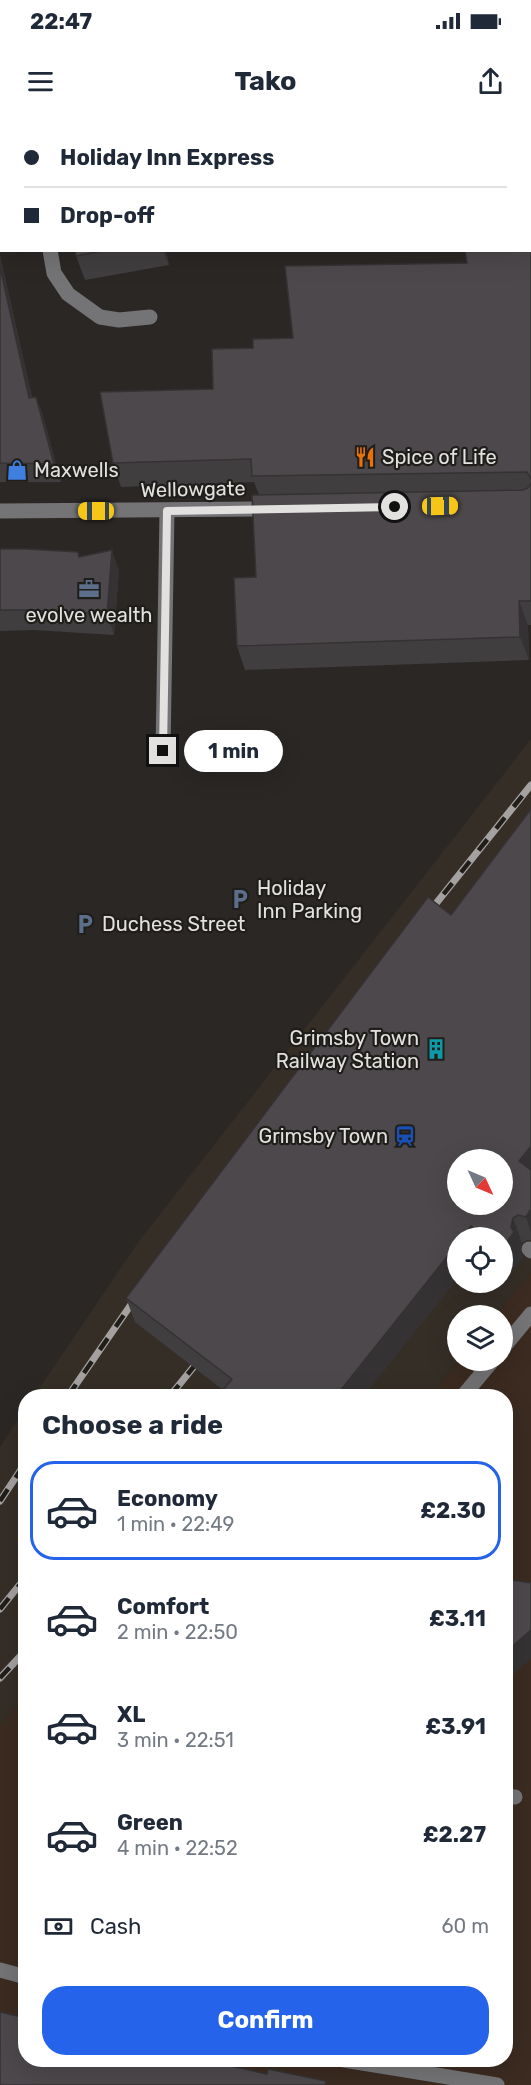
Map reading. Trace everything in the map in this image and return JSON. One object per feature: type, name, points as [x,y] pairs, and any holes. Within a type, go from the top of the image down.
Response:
[{"type":"street","points":[[50,252],[54,273],[68,294],[99,317],[119,320],[150,316]]},
{"type":"street","name":"Wellowgate","points":[[0,511],[285,509]]},
{"type":"street","points":[[163,751],[167,511]]},
{"type":"street","points":[[513,1335],[531,1314]]},
{"type":"street","points":[[469,1389],[484,1371]]},
{"type":"street","points":[[0,1970],[18,1975]]},
{"type":"street","points":[[387,2067],[496,2085]]},
{"type":"shaded area","name":"Grimsby Town Railway Station","points":[[531,739],[531,1272],[504,1305],[447,1305],[447,1371],[450,1371],[435,1389],[39,1389],[139,1241]]},
{"type":"shaded area","points":[[531,1272],[531,2085],[0,2085],[0,1725],[18,1703],[18,2067],[513,2067],[513,1389],[435,1389],[450,1371],[513,1371],[513,1305],[504,1305]]},
{"type":"shaded area","points":[[18,1420],[18,1703],[0,1725],[0,1447]]},
{"type":"building","points":[[75,252],[97,252],[76,256]]},
{"type":"building","points":[[465,252],[531,252],[531,479],[527,472],[252,476],[251,459],[113,463],[100,392],[213,389],[212,349],[253,348],[253,339],[293,338],[285,266],[467,263]]},
{"type":"building","points":[[0,267],[29,398],[36,397],[54,464],[0,463]]},
{"type":"building","points":[[531,483],[531,601],[519,601],[520,637],[237,646],[234,578],[256,577],[252,495],[523,490]]},
{"type":"building","points":[[0,549],[78,552],[79,557],[112,550],[107,614],[0,610]]},
{"type":"building","name":"Grimsby Town Railway Station","points":[[531,809],[531,1146],[519,1161],[531,1170],[531,1209],[526,1217],[518,1215],[513,1218],[511,1227],[447,1227],[447,1257],[342,1389],[224,1389],[232,1379],[126,1298],[428,897],[451,915]]},
{"type":"building","points":[[513,1580],[531,1583],[531,1630],[513,1646]]},
{"type":"building","points":[[0,2012],[18,2016],[18,2067],[235,2067],[267,2074],[268,2069],[326,2081],[325,2085],[0,2085]]},
{"type":"railway","points":[[426,916],[531,785]]},
{"type":"railway","points":[[73,1389],[139,1293]]},
{"type":"railway","points":[[176,1389],[204,1354]]},
{"type":"railway","points":[[0,1501],[18,1474]]},
{"type":"railway","points":[[0,1609],[18,1587]]},
{"type":"railway","points":[[0,1678],[18,1659]]},
{"type":"place","name":"Spice of Life","points":[[365,457]]},
{"type":"place","name":"Maxwells","points":[[17,470]]},
{"type":"place","name":"evolve wealth","points":[[89,589]]},
{"type":"place","name":"Holiday Inn Parking","points":[[240,899]]},
{"type":"place","name":"Duchess Street","points":[[85,924]]},
{"type":"place","name":"Grimsby Town Railway Station","points":[[436,1049]]},
{"type":"place","name":"Grimsby Town","points":[[405,1136]]},
{"type":"route","points":[[163,751],[167,511],[395,507]]}]
